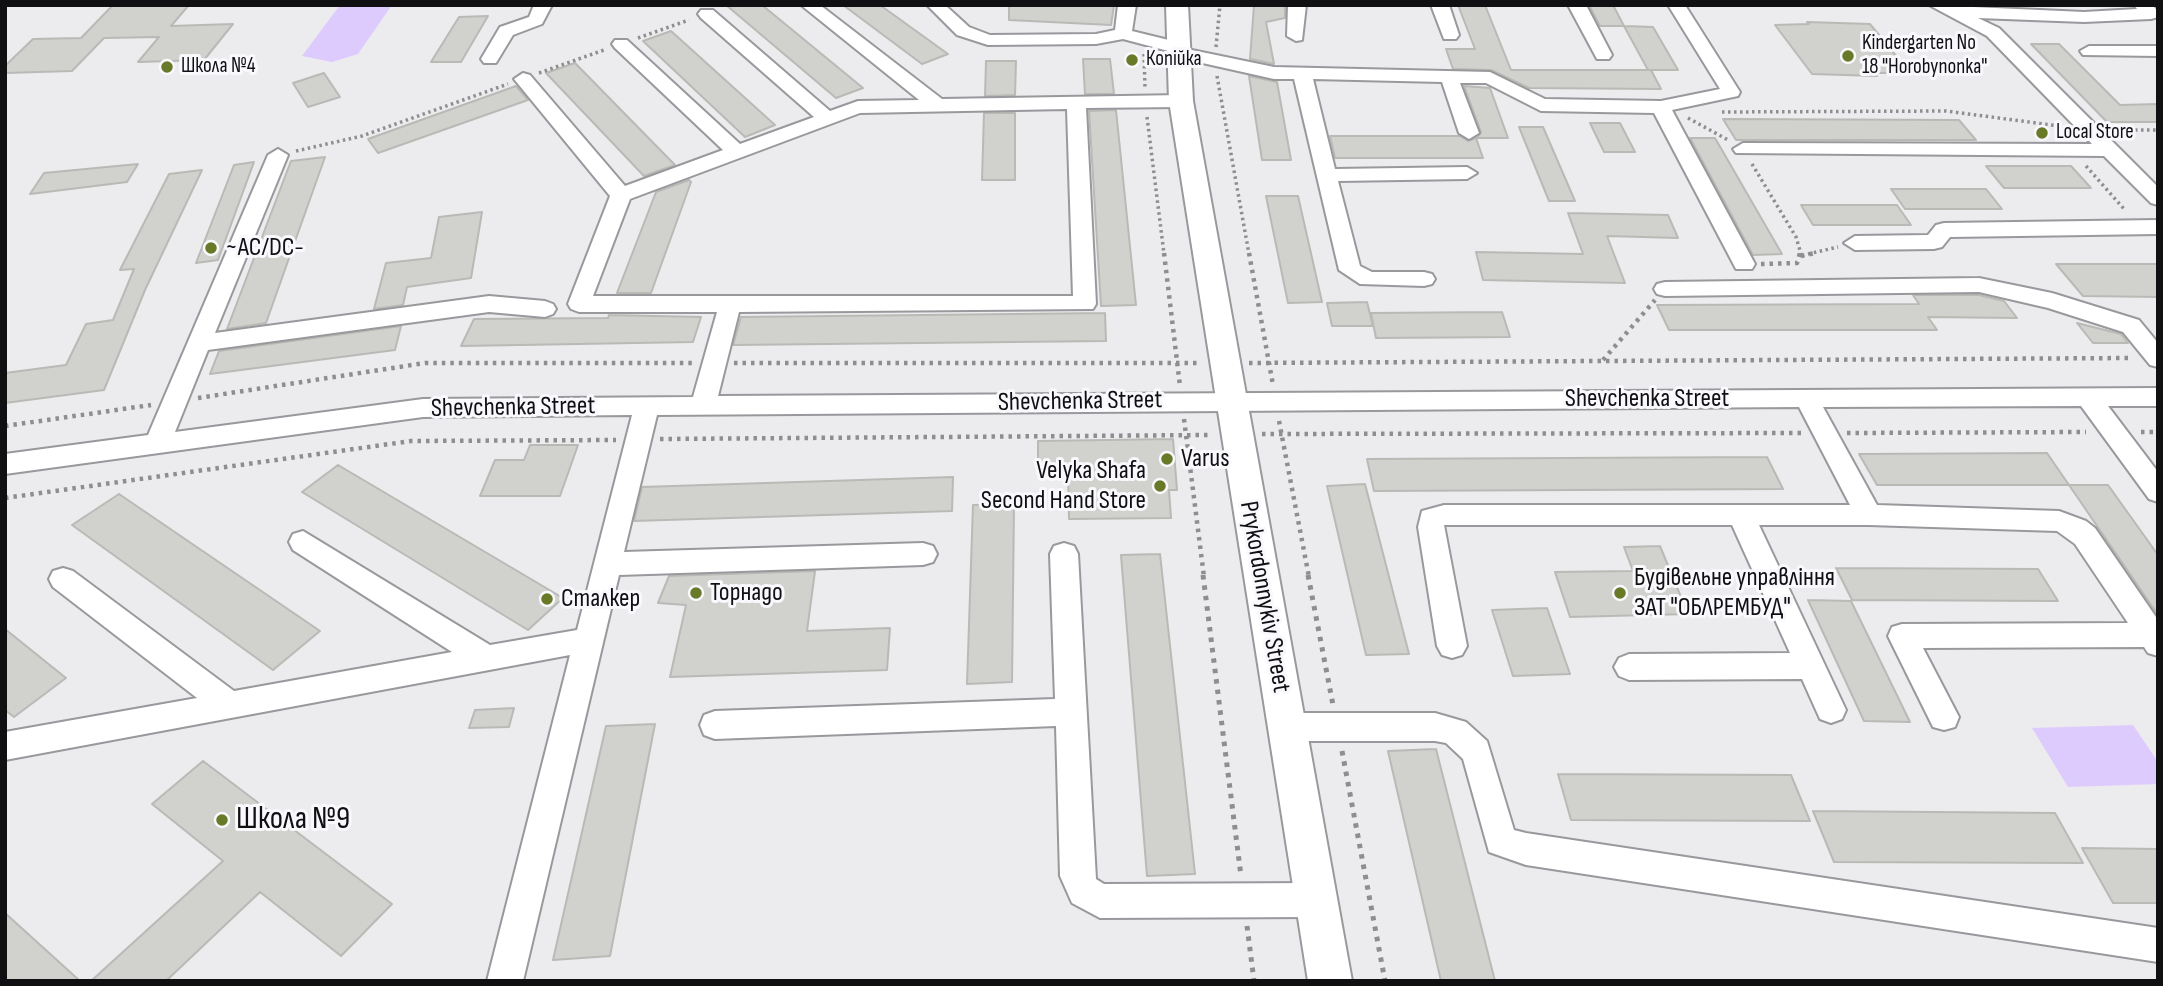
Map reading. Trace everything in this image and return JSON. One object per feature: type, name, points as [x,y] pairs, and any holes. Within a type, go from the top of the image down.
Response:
[{"type":"main road","name":"Prykordonnykiv Street","points":[[1177,5],[1181,101],[1229,401],[1330,981]]},
{"type":"street","points":[[490,59],[506,31],[536,20],[543,5]]},
{"type":"street","points":[[809,5],[938,104]]},
{"type":"street","points":[[935,5],[963,31],[988,40],[1096,39],[1124,34],[1215,61],[1274,74],[1490,78],[1541,105],[1664,106],[1731,92],[1676,5]]},
{"type":"street","points":[[1124,34],[1126,5]]},
{"type":"street","points":[[1296,36],[1297,5]]},
{"type":"street","points":[[1440,5],[1450,35]]},
{"type":"street","points":[[1577,5],[1602,55]]},
{"type":"street","points":[[1945,8],[2148,15]]},
{"type":"street","points":[[707,14],[827,118]]},
{"type":"street","points":[[621,44],[737,152]]},
{"type":"street","points":[[2089,51],[2158,51]]},
{"type":"street","points":[[1301,74],[1350,270],[1368,279],[1424,279]]},
{"type":"street","points":[[1449,77],[1469,133]]},
{"type":"street","points":[[523,79],[621,195]]},
{"type":"street","points":[[1076,103],[1085,304],[579,304],[621,195],[858,107],[1181,101]]},
{"type":"street","points":[[1664,106],[1744,264]]},
{"type":"street","points":[[2089,130],[2158,199]]},
{"type":"street","points":[[1743,149],[2108,149]]},
{"type":"street","points":[[157,445],[278,155]]},
{"type":"street","points":[[1326,175],[1467,173]]},
{"type":"street","points":[[1854,243],[1934,242],[1944,230],[2149,227]]},
{"type":"street","points":[[1665,289],[1979,285],[2052,301],[2131,326],[2157,358]]},
{"type":"street","points":[[200,343],[489,304],[545,309]]},
{"type":"street","points":[[703,406],[730,304]]},
{"type":"street","points":[[2088,397],[2158,492]]},
{"type":"street","name":"Shevchenka Street","points":[[5,464],[423,408],[1181,401],[2158,397]]},
{"type":"street","points":[[1806,398],[1870,515]]},
{"type":"street","points":[[505,981],[646,407]]},
{"type":"street","points":[[1452,646],[1432,518],[1444,515],[1870,515],[2059,521],[2076,528],[2085,536],[2155,639]]},
{"type":"street","points":[[1741,515],[1831,710]]},
{"type":"street","points":[[303,542],[486,658]]},
{"type":"street","points":[[606,564],[923,554]]},
{"type":"street","points":[[1065,554],[1077,876],[1084,891],[1100,901],[1316,900]]},
{"type":"street","points":[[1944,716],[1902,636],[2155,639]]},
{"type":"street","points":[[5,746],[587,640]]},
{"type":"street","points":[[1629,667],[1811,666]]},
{"type":"street","points":[[715,725],[1071,712]]},
{"type":"street","points":[[1286,727],[1435,727],[1455,732],[1476,751],[1501,841],[1525,849],[2158,945]]},
{"type":"lane","points":[[1945,8],[1993,32],[2089,130]]},
{"type":"lane","points":[[63,579],[230,705]]},
{"type":"path","points":[[1220,5],[1215,61],[1269,363]]},
{"type":"path","points":[[1144,39],[1145,102],[1254,981]]},
{"type":"path","points":[[1664,106],[1743,149],[1796,237],[1801,256],[1797,263],[1744,264]]},
{"type":"path","points":[[1712,112],[1946,111],[2089,130],[2158,130]]},
{"type":"path","points":[[2088,169],[2149,227]]},
{"type":"path","points":[[1801,256],[1854,243]]},
{"type":"path","points":[[1603,360],[1665,289]]},
{"type":"path","points":[[5,426],[425,363],[1269,363],[2157,358]]},
{"type":"path","points":[[1236,435],[2158,432]]},
{"type":"shaded area","points":[[340,5],[392,5],[358,54],[332,62],[302,56]]},
{"type":"shaded area","points":[[2133,725],[2158,762],[2158,784],[2068,787],[2032,728]]},
{"type":"building","points":[[113,5],[189,5],[171,26],[233,24],[204,60],[138,62],[159,37],[104,38],[72,71],[5,73],[5,66],[33,39],[81,38]]},
{"type":"building","points":[[726,5],[762,5],[863,88],[836,98]]},
{"type":"building","points":[[843,5],[880,5],[948,54],[922,64]]},
{"type":"building","points":[[1009,5],[1114,5],[1111,25],[1009,20]]},
{"type":"building","points":[[1254,5],[1285,5],[1285,18],[1266,22],[1274,64],[1250,59]]},
{"type":"building","points":[[1458,5],[1485,5],[1511,70],[1651,70],[1661,89],[1529,88],[1491,70],[1453,69],[1446,49],[1475,49]]},
{"type":"building","points":[[1589,5],[1613,5],[1624,26],[1600,26]]},
{"type":"building","points":[[488,16],[461,62],[431,62],[459,17]]},
{"type":"building","points":[[1807,22],[1870,24],[1910,73],[1875,73],[1877,76],[1812,74],[1775,25],[1809,24]]},
{"type":"building","points":[[1624,26],[1653,27],[1678,70],[1648,70]]},
{"type":"building","points":[[671,31],[775,125],[745,137],[643,41]]},
{"type":"building","points":[[2031,44],[2059,44],[2120,105],[2158,104],[2158,122],[2107,122]]},
{"type":"building","points":[[1083,59],[1110,59],[1114,94],[1085,94]]},
{"type":"building","points":[[986,61],[1016,61],[1015,95],[985,96]]},
{"type":"building","points":[[575,63],[675,165],[644,176],[546,73]]},
{"type":"building","points":[[324,73],[340,97],[308,107],[293,83]]},
{"type":"building","points":[[1249,76],[1277,82],[1291,160],[1262,160]]},
{"type":"building","points":[[516,86],[528,100],[378,153],[368,139]]},
{"type":"building","points":[[1464,86],[1490,88],[1508,138],[1477,138],[1481,132]]},
{"type":"building","points":[[1116,110],[1136,305],[1101,306],[1089,111]]},
{"type":"building","points":[[984,113],[1015,113],[1015,180],[982,180]]},
{"type":"building","points":[[1723,119],[1959,120],[1976,140],[1736,140]]},
{"type":"building","points":[[1590,123],[1620,123],[1635,152],[1604,152]]},
{"type":"building","points":[[1519,127],[1543,127],[1575,201],[1549,201]]},
{"type":"building","points":[[1330,136],[1460,136],[1468,141],[1476,138],[1483,158],[1335,158]]},
{"type":"building","points":[[1690,138],[1715,138],[1782,254],[1753,255]]},
{"type":"building","points":[[325,157],[266,323],[227,329],[291,161]]},
{"type":"building","points":[[254,162],[218,260],[196,263],[234,165]]},
{"type":"building","points":[[138,164],[127,182],[30,194],[44,173]]},
{"type":"building","points":[[1986,166],[2071,166],[2091,188],[2004,188]]},
{"type":"building","points":[[202,170],[145,290],[104,390],[5,403],[5,373],[66,365],[86,324],[113,320],[134,269],[120,270],[169,174]]},
{"type":"building","points":[[689,180],[691,182],[651,293],[617,293],[656,192]]},
{"type":"building","points":[[1891,189],[1986,189],[2002,209],[1905,209]]},
{"type":"building","points":[[1266,196],[1298,196],[1322,302],[1288,303]]},
{"type":"building","points":[[1801,205],[1897,205],[1911,225],[1813,225]]},
{"type":"building","points":[[482,212],[471,278],[407,287],[403,305],[374,309],[386,263],[431,258],[439,217]]},
{"type":"building","points":[[1568,213],[1668,215],[1678,238],[1607,236],[1625,283],[1483,280],[1476,252],[1583,254]]},
{"type":"building","points":[[2056,264],[2158,264],[2158,297],[2083,296]]},
{"type":"building","points":[[1913,295],[1979,295],[2004,301],[2017,318],[1928,317],[1937,330],[1669,330],[1657,305],[1919,304]]},
{"type":"building","points":[[1367,302],[1373,326],[1332,326],[1327,303]]},
{"type":"building","points":[[1502,312],[1510,337],[1376,338],[1371,313]]},
{"type":"building","points":[[1105,313],[1106,341],[733,345],[741,317]]},
{"type":"building","points":[[609,315],[701,317],[693,342],[461,346],[474,319],[608,318]]},
{"type":"building","points":[[2077,323],[2121,334],[2128,343],[2093,343]]},
{"type":"building","points":[[401,326],[395,350],[210,374],[219,351]]},
{"type":"building","points":[[1173,439],[1177,490],[1169,490],[1171,518],[1069,519],[1068,468],[1038,469],[1038,441]]},
{"type":"building","points":[[530,445],[578,445],[560,496],[480,496],[495,460],[524,460]]},
{"type":"building","points":[[2047,453],[2069,485],[1877,485],[1859,454]]},
{"type":"building","points":[[1767,457],[1783,489],[1374,491],[1367,459]]},
{"type":"building","points":[[338,465],[563,598],[528,630],[302,492]]},
{"type":"building","points":[[953,477],[952,511],[634,521],[642,487]]},
{"type":"building","points":[[1365,484],[1409,654],[1366,655],[1327,486]]},
{"type":"building","points":[[2069,485],[2108,485],[2158,555],[2158,615]]},
{"type":"building","points":[[119,494],[320,631],[273,670],[72,525]]},
{"type":"building","points":[[1014,504],[1012,682],[967,684],[973,505]]},
{"type":"building","name":"Будівельне управління ЗАТ \"ОБЛРЕМБУД\"","points":[[1660,546],[1688,614],[1570,617],[1555,572],[1633,571],[1624,547]]},
{"type":"building","points":[[1160,554],[1195,874],[1147,876],[1121,555]]},
{"type":"building","points":[[1836,568],[2038,569],[2058,601],[1852,600]]},
{"type":"building","points":[[815,571],[807,631],[890,628],[887,670],[670,677],[686,605],[658,603],[669,576]]},
{"type":"building","points":[[1808,600],[1851,601],[1910,722],[1864,721]]},
{"type":"building","points":[[1547,608],[1570,674],[1513,676],[1492,610]]},
{"type":"building","points":[[5,629],[66,678],[14,717],[5,710]]},
{"type":"building","points":[[514,708],[509,727],[469,728],[475,710]]},
{"type":"building","points":[[655,724],[610,956],[553,960],[606,726]]},
{"type":"building","points":[[1436,749],[1495,981],[1441,981],[1388,751]]},
{"type":"building","points":[[203,761],[392,904],[341,956],[260,892],[166,981],[91,981],[223,861],[152,804]]},
{"type":"building","points":[[1558,774],[1791,775],[1810,821],[1571,820]]},
{"type":"building","points":[[1813,811],[2055,813],[2083,863],[1834,862]]},
{"type":"building","points":[[2082,848],[2158,849],[2158,903],[2113,903]]},
{"type":"building","points":[[5,913],[80,981],[5,981]]},
{"type":"place","name":"Kindergarten No 18 \"Horobynonka\"","points":[[1848,56]]},
{"type":"place","name":"Копійка","points":[[1132,60]]},
{"type":"place","name":"Школа №4","points":[[167,67]]},
{"type":"place","name":"Local Store","points":[[2042,133]]},
{"type":"place","name":"~AC/DC-","points":[[211,248]]},
{"type":"place","name":"Varus","points":[[1167,459]]},
{"type":"place","name":"Velyka Shafa Second Hand Store","points":[[1160,486]]},
{"type":"place","name":"Торнадо","points":[[696,593]]},
{"type":"place","name":"Будівельне управління ЗАТ \"ОБЛРЕМБУД\"","points":[[1620,593]]},
{"type":"place","name":"Сталкер","points":[[547,599]]},
{"type":"place","name":"Школа №9","points":[[222,820]]}]
